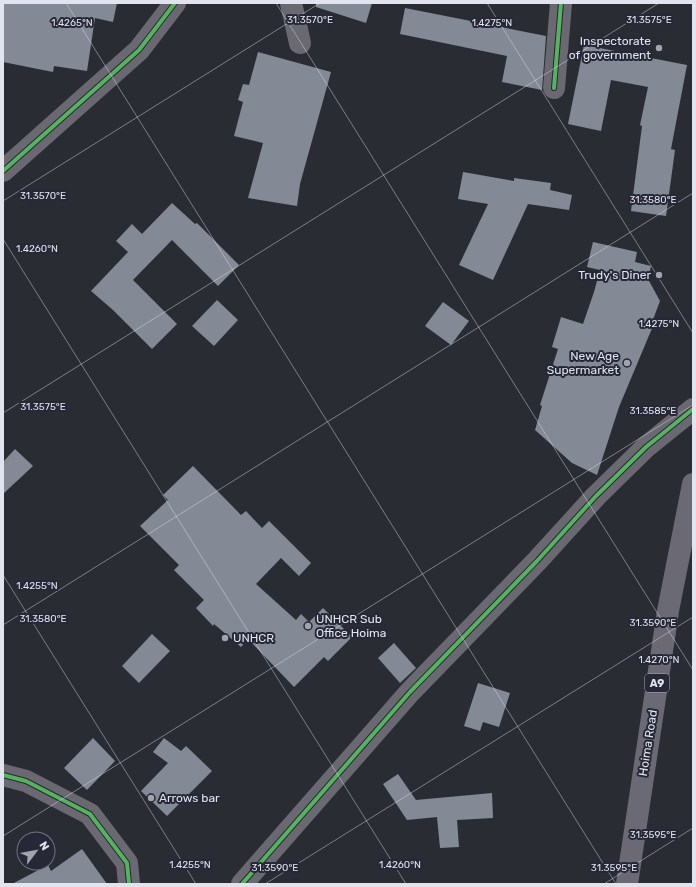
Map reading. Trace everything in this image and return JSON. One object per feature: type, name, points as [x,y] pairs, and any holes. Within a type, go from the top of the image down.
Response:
[{"type":"main road","name":"Hoima Road","points":[[626,884],[668,611],[693,484]]},
{"type":"street","points":[[3,171],[139,50],[175,3]]},
{"type":"street","points":[[291,3],[300,43]]},
{"type":"street","points":[[554,88],[561,3]]},
{"type":"street","points":[[242,884],[410,692],[537,561],[596,496],[646,447],[693,409]]},
{"type":"street","points":[[3,775],[26,781],[90,814],[127,863],[129,884]]},
{"type":"building","points":[[3,3],[117,3],[113,22],[95,18],[87,71],[54,66],[53,72],[3,62]]},
{"type":"building","points":[[316,3],[372,3],[366,23],[316,7]]},
{"type":"building","points":[[405,8],[546,36],[542,90],[502,82],[507,56],[400,34]]},
{"type":"building","points":[[584,45],[687,65],[671,149],[675,150],[666,216],[631,211],[642,126],[640,125],[648,87],[611,80],[601,131],[568,124]]},
{"type":"building","points":[[258,52],[331,72],[300,184],[297,206],[248,198],[263,143],[234,136],[243,102],[238,100],[243,84],[249,85]]},
{"type":"building","points":[[463,172],[514,181],[514,178],[551,183],[550,190],[572,195],[569,210],[528,204],[493,280],[459,265],[488,204],[458,199]]},
{"type":"building","points":[[172,203],[195,224],[197,223],[239,265],[218,286],[172,240],[133,280],[177,324],[152,349],[113,310],[91,291],[128,252],[116,241],[132,224],[142,234]]},
{"type":"building","points":[[593,242],[637,252],[635,262],[651,266],[648,279],[660,301],[651,325],[653,326],[619,407],[597,475],[572,463],[535,430],[542,406],[540,405],[558,349],[552,347],[561,317],[583,324],[594,292],[600,270],[587,267]]},
{"type":"building","points":[[217,300],[238,320],[214,346],[192,326]]},
{"type":"building","points":[[443,302],[469,321],[451,345],[425,326]]},
{"type":"building","points":[[15,449],[33,466],[3,494],[3,462]]},
{"type":"building","points":[[193,466],[241,515],[246,511],[262,528],[269,521],[311,563],[299,576],[281,558],[256,584],[296,620],[301,614],[309,622],[323,608],[352,637],[328,661],[324,657],[294,687],[248,639],[241,647],[214,624],[213,626],[196,608],[204,600],[174,570],[179,565],[140,526],[168,500],[163,495]]},
{"type":"building","points":[[152,634],[170,651],[139,683],[122,666]]},
{"type":"building","points":[[394,643],[416,668],[400,683],[378,658]]},
{"type":"building","points":[[478,683],[510,693],[499,727],[483,722],[480,731],[464,726]]},
{"type":"building","points":[[93,738],[115,761],[87,790],[64,768]]},
{"type":"building","points":[[164,738],[181,751],[186,746],[212,771],[167,816],[141,791],[168,763],[153,752]]},
{"type":"building","points":[[398,774],[416,800],[492,793],[493,818],[457,820],[459,847],[440,848],[437,817],[407,820],[383,784]]},
{"type":"building","points":[[82,849],[107,884],[12,884],[37,871],[56,871],[56,867]]},
{"type":"cycle path","points":[[3,171],[139,50],[175,3]]},
{"type":"cycle path","points":[[554,88],[561,3]]},
{"type":"cycle path","points":[[242,884],[410,692],[537,561],[596,496],[646,447],[693,409]]},
{"type":"cycle path","points":[[3,775],[26,781],[90,814],[127,863],[129,884]]},
{"type":"place","name":"Inspectorate of government","points":[[659,48]]},
{"type":"place","name":"Trudy's Diner","points":[[659,275]]},
{"type":"place","name":"New Age Supermarket","points":[[627,363]]},
{"type":"place","name":"UNHCR Sub Office Hoima","points":[[308,626]]},
{"type":"place","name":"UNHCR","points":[[225,638]]},
{"type":"place","name":"Arrows bar","points":[[151,798]]}]
